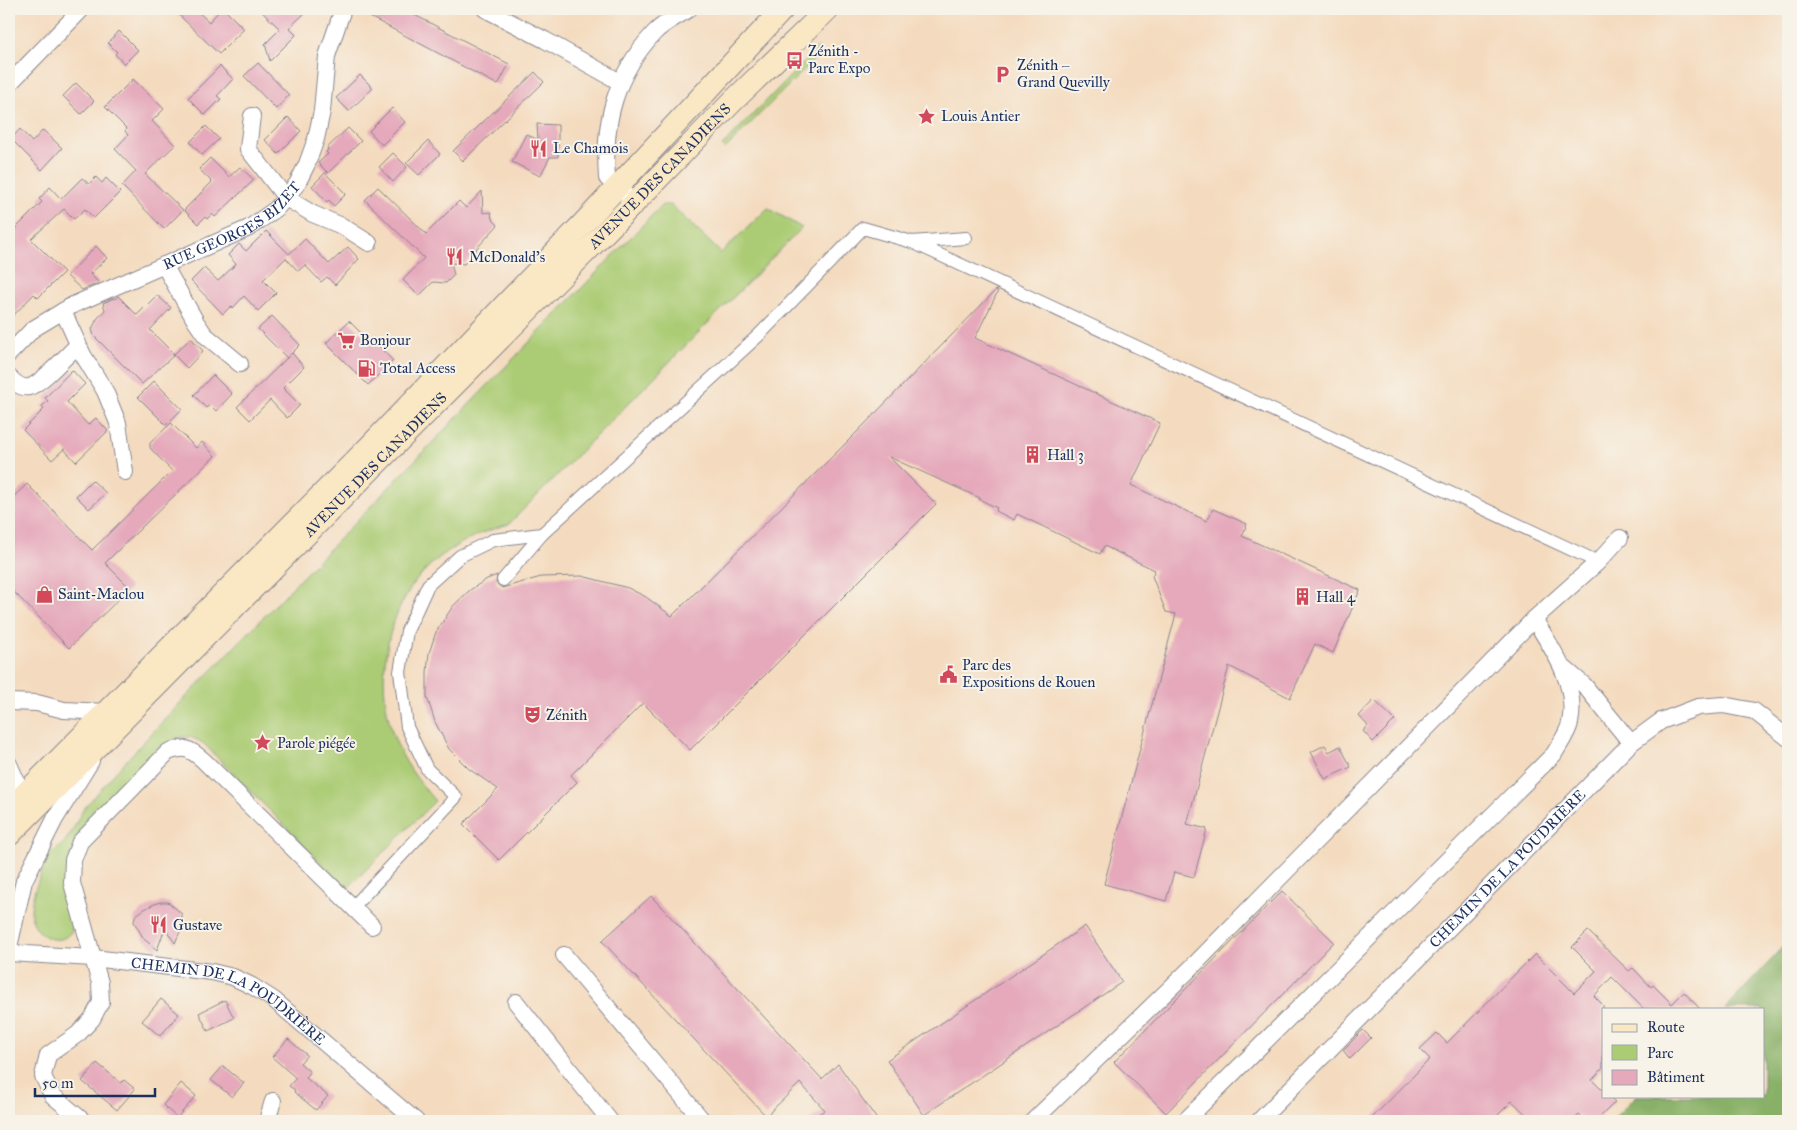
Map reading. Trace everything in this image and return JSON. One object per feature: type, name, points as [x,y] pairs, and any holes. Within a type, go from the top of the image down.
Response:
[{"type":"main road","name":"AVENUE DES CANADIENS","points":[[16,803],[369,447],[617,187],[782,9]]},
{"type":"main road","name":"AVENUE DES CANADIENS","points":[[9,834],[733,101],[828,9]]},
{"type":"street","points":[[9,84],[82,9]]},
{"type":"street","name":"RUE GEORGES BIZET","points":[[9,354],[33,329],[73,305],[248,228],[276,209],[297,184],[316,139],[322,111],[327,56],[343,9]]},
{"type":"street","points":[[485,9],[620,82]]},
{"type":"street","points":[[635,202],[607,178],[606,145],[611,113],[620,82],[632,60],[655,32],[689,9]]},
{"type":"street","points":[[252,116],[248,149],[286,198],[313,214],[342,226],[369,243]]},
{"type":"street","points":[[503,580],[542,534],[759,335],[863,228],[912,242],[1598,562]]},
{"type":"street","points":[[912,242],[966,238]]},
{"type":"street","points":[[164,265],[205,335],[240,364]]},
{"type":"street","points":[[63,311],[78,345],[105,391],[118,423],[125,472]]},
{"type":"street","points":[[9,377],[22,387],[30,387],[38,382],[78,345]]},
{"type":"street","points":[[353,907],[456,798],[427,769],[407,727],[400,672],[407,631],[428,585],[460,556],[492,540],[542,534]]},
{"type":"street","points":[[1033,1121],[1191,968],[1534,619],[1598,562],[1620,538]]},
{"type":"street","points":[[1185,1121],[1554,754],[1570,724],[1571,699],[1563,667],[1534,619]]},
{"type":"street","points":[[1563,667],[1584,685],[1631,743]]},
{"type":"street","points":[[9,702],[37,703],[64,710],[106,712]]},
{"type":"street","name":"CHEMIN DE LA POUDRIÈRE","points":[[1259,1121],[1631,743],[1661,721],[1698,707],[1723,705],[1754,711],[1788,738]]},
{"type":"street","points":[[9,947],[24,881],[55,819],[106,737]]},
{"type":"street","points":[[83,1121],[52,1095],[43,1076],[48,1055],[78,1034],[92,1019],[101,1002],[100,983],[72,882],[73,860],[80,842],[168,752],[182,747],[193,752],[203,760],[372,926]]},
{"type":"street","points":[[9,764],[16,803]]},
{"type":"street","name":"CHEMIN DE LA POUDRIÈRE","points":[[9,954],[93,958],[212,972],[233,977],[274,1000],[416,1121]]},
{"type":"street","points":[[564,955],[703,1121]]},
{"type":"street","points":[[516,1002],[610,1121]]},
{"type":"street","points":[[267,1121],[273,1101]]},
{"type":"green space","points":[[818,48],[822,52],[725,149],[722,146]]},
{"type":"green space","points":[[662,205],[671,205],[721,253],[768,208],[802,228],[509,524],[473,537],[448,551],[422,574],[407,593],[396,615],[389,639],[384,689],[387,713],[394,737],[406,763],[435,801],[347,889],[203,743],[186,737],[178,738],[163,748],[75,838],[75,924],[66,937],[59,939],[52,939],[40,932],[35,926],[31,910],[37,884],[51,852],[66,840],[89,802],[165,719]]},
{"type":"green space","points":[[1788,942],[1788,1121],[1611,1121],[1634,1098],[1764,1098],[1764,1008],[1726,1008]]},
{"type":"building","points":[[173,9],[195,9],[209,22],[221,9],[224,9],[244,29],[219,54]]},
{"type":"building","points":[[259,9],[309,9],[289,28],[296,35],[270,61],[265,44],[280,29]]},
{"type":"building","points":[[355,9],[403,9],[509,64],[498,85]]},
{"type":"building","points":[[119,31],[138,50],[124,64],[115,54],[117,52],[108,43]]},
{"type":"building","points":[[258,63],[289,95],[276,109],[244,76]]},
{"type":"building","points":[[220,66],[233,79],[217,96],[221,99],[205,115],[188,98]]},
{"type":"building","points":[[535,72],[544,82],[463,161],[453,151]]},
{"type":"building","points":[[360,75],[373,88],[349,111],[336,98]]},
{"type":"building","points":[[133,79],[164,109],[152,121],[175,145],[145,174],[183,210],[164,229],[122,186],[136,171],[115,149],[128,135],[125,131],[127,129],[105,107]]},
{"type":"building","points":[[76,83],[94,101],[81,114],[63,96]]},
{"type":"building","points":[[392,108],[405,122],[382,145],[369,131]]},
{"type":"building","points":[[288,117],[301,131],[278,154],[265,140]]},
{"type":"building","name":"Le Chamois","points":[[537,124],[558,125],[558,157],[550,157],[540,176],[512,162],[526,134],[538,140]]},
{"type":"building","points":[[206,126],[219,139],[202,155],[190,142]]},
{"type":"building","points":[[348,128],[361,141],[328,173],[318,163],[328,154],[326,152],[327,148]]},
{"type":"building","points":[[20,129],[32,142],[43,130],[62,148],[42,170],[11,139]]},
{"type":"building","points":[[428,141],[440,154],[419,175],[406,163]]},
{"type":"building","points":[[393,153],[407,167],[393,182],[379,167]]},
{"type":"building","points":[[210,158],[229,177],[240,167],[254,180],[215,217],[212,214],[207,219],[205,217],[198,224],[184,210],[212,182],[199,169]]},
{"type":"building","points":[[325,173],[346,194],[334,206],[329,200],[327,202],[312,186]]},
{"type":"building","points":[[96,177],[102,183],[106,178],[120,192],[94,218],[85,209],[74,219],[64,209],[31,239],[64,272],[38,298],[34,294],[9,320],[9,235],[42,202],[39,199],[50,187],[61,199],[82,178],[89,184]]},
{"type":"building","points":[[378,187],[426,234],[459,201],[466,208],[482,191],[483,213],[491,212],[492,219],[498,225],[464,264],[451,263],[454,275],[446,283],[433,282],[419,296],[403,280],[424,258],[365,200]]},
{"type":"building","points":[[266,231],[289,254],[305,239],[329,264],[348,247],[359,259],[335,285],[327,277],[321,282],[305,265],[298,271],[286,258],[263,280],[276,293],[258,311],[244,296],[233,308],[231,306],[223,314],[191,281],[204,268],[218,281],[236,264],[228,255],[239,244],[246,251]]},
{"type":"building","points":[[96,246],[107,258],[90,274],[99,283],[82,290],[67,276]]},
{"type":"building","points":[[996,290],[998,291],[975,338],[1160,423],[1131,485],[1207,521],[1213,509],[1247,524],[1242,536],[1360,590],[1333,653],[1315,644],[1290,698],[1229,666],[1187,824],[1207,829],[1194,877],[1174,872],[1166,901],[1104,884],[1176,614],[1166,612],[1152,576],[1155,570],[1104,546],[1100,554],[1017,514],[1014,520],[996,511],[997,508],[980,498],[889,457],[936,504],[690,750],[643,703],[571,775],[577,782],[499,860],[463,824],[498,789],[469,769],[449,749],[435,722],[427,697],[429,653],[436,632],[453,606],[470,590],[497,575],[496,583],[502,588],[541,577],[582,576],[628,588],[646,597],[672,616],[856,433]]},
{"type":"building","points":[[157,295],[171,308],[150,330],[174,354],[191,338],[203,351],[187,368],[174,355],[142,384],[94,336],[92,329],[97,319],[105,310],[103,303],[118,296],[137,315]]},
{"type":"building","points":[[272,316],[300,345],[287,358],[258,329]]},
{"type":"building","points":[[349,321],[369,341],[371,338],[393,361],[368,385],[326,343]]},
{"type":"building","points":[[292,353],[304,367],[283,388],[300,405],[287,418],[270,400],[250,420],[237,407]]},
{"type":"building","points":[[72,370],[85,384],[67,402],[88,425],[96,418],[108,431],[76,462],[64,449],[52,460],[23,430],[44,409],[42,406],[48,401],[45,398]]},
{"type":"building","points":[[213,375],[232,394],[216,411],[210,405],[206,408],[194,395]]},
{"type":"building","points":[[154,381],[182,409],[166,425],[138,397]]},
{"type":"building","points":[[171,423],[196,448],[202,442],[215,456],[105,563],[130,588],[69,648],[9,587],[9,501],[27,484],[92,550],[172,471],[150,448],[150,443]]},
{"type":"building","points":[[92,480],[106,493],[89,509],[76,496]]},
{"type":"building","points":[[1374,700],[1395,720],[1373,742],[1363,731],[1368,726],[1359,716]]},
{"type":"building","points":[[1325,745],[1329,752],[1340,746],[1351,767],[1325,779],[1311,752]]},
{"type":"building","points":[[1282,891],[1334,942],[1166,1113],[1114,1062]]},
{"type":"building","points":[[651,896],[822,1079],[838,1064],[878,1121],[807,1121],[825,1110],[800,1083],[766,1116],[602,941]]},
{"type":"building","name":"Gustave","points":[[161,902],[168,902],[182,914],[182,927],[175,943],[165,928],[157,950],[144,939],[134,922],[135,916],[143,910]]},
{"type":"building","points":[[1085,926],[1122,982],[924,1115],[887,1060]]},
{"type":"building","points":[[1588,931],[1629,971],[1633,968],[1651,987],[1653,985],[1672,1004],[1684,992],[1699,1008],[1643,1008],[1612,977],[1594,996],[1603,1005],[1602,1069],[1592,1080],[1602,1090],[1602,1098],[1610,1098],[1615,1102],[1596,1121],[1585,1121],[1579,1115],[1572,1121],[1533,1121],[1512,1101],[1492,1121],[1369,1121],[1430,1059],[1420,1049],[1437,1033],[1447,1043],[1535,954],[1574,993],[1596,971],[1572,947]]},
{"type":"building","points":[[161,999],[179,1014],[160,1036],[142,1021]]},
{"type":"building","points":[[225,1000],[234,1018],[208,1031],[199,1013]]},
{"type":"building","points":[[1363,1030],[1371,1038],[1350,1059],[1343,1050]]},
{"type":"building","points":[[288,1039],[307,1055],[300,1063],[310,1072],[306,1078],[328,1096],[316,1110],[289,1086],[296,1078],[272,1057]]},
{"type":"building","points":[[97,1063],[121,1083],[124,1080],[135,1089],[117,1110],[82,1081]]},
{"type":"building","points":[[223,1066],[244,1083],[232,1097],[211,1080]]},
{"type":"building","points":[[181,1083],[196,1096],[177,1118],[163,1105]]},
{"type":"place","name":"Zénith - Parc Expo","points":[[794,60]]},
{"type":"place","name":"Zénith – Grand Quevilly","points":[[1003,74]]},
{"type":"place","name":"Louis Antier","points":[[927,116]]},
{"type":"place","name":"Le Chamois","points":[[539,148]]},
{"type":"place","name":"McDonald's","points":[[455,257]]},
{"type":"place","name":"Bonjour","points":[[346,340]]},
{"type":"place","name":"Total Access","points":[[366,368]]},
{"type":"place","name":"Hall 3","points":[[1033,455]]},
{"type":"place","name":"Saint-Maclou","points":[[44,594]]},
{"type":"place","name":"Hall 4","points":[[1302,597]]},
{"type":"place","name":"Parc des Expositions de Rouen","points":[[948,674]]},
{"type":"place","name":"Zénith","points":[[532,715]]},
{"type":"place","name":"Parole piégée","points":[[263,743]]},
{"type":"place","name":"Gustave","points":[[159,925]]}]
